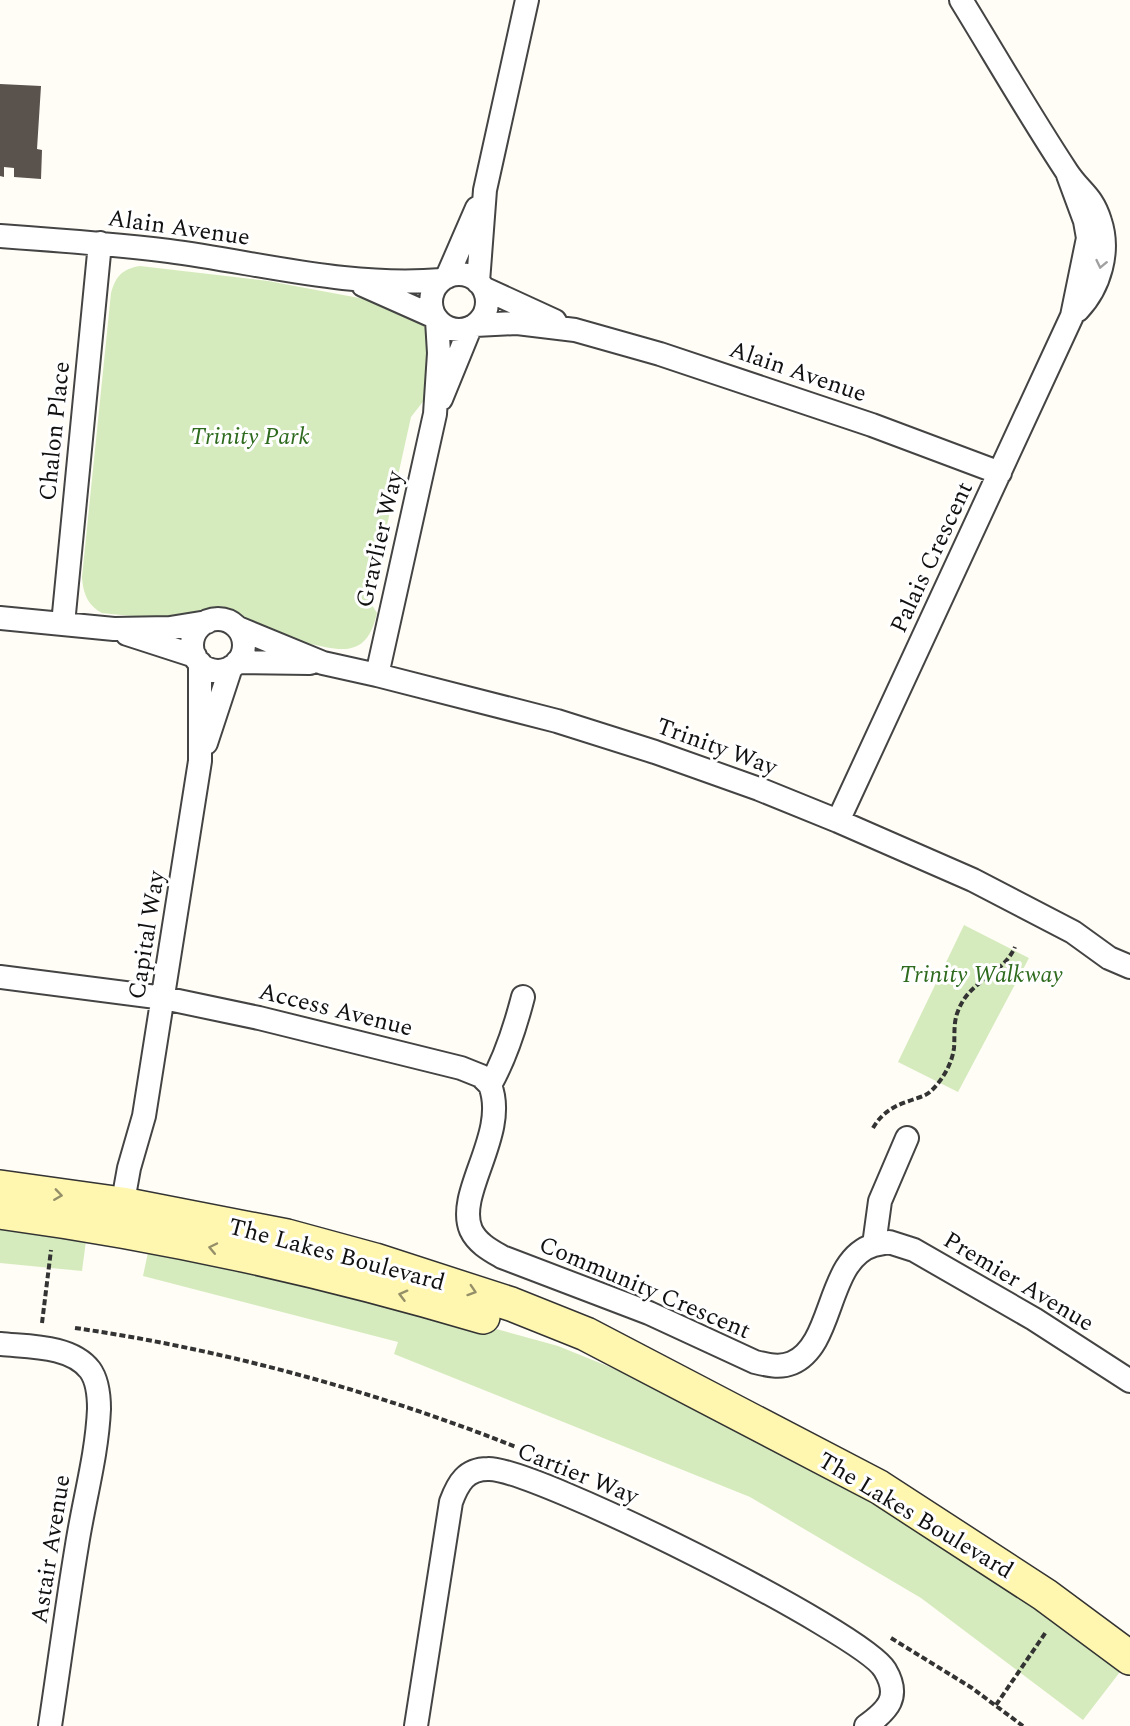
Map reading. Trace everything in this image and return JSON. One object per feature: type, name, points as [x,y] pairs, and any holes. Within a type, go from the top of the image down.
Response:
[{"type":"street","points":[[485,190],[444,278],[436,286],[431,301],[436,319],[452,329],[461,330],[472,326],[485,312],[486,304],[480,285],[485,190],[527,0]]},
{"type":"street","name":"Palais Crescent","points":[[838,821],[1072,316],[1086,255],[1088,238],[1085,221],[1068,175],[961,0]]},
{"type":"street","name":"Alain Avenue","points":[[0,236],[167,250],[350,280],[415,282],[444,278]]},
{"type":"street","name":"Chalon Place","points":[[63,624],[100,243]]},
{"type":"street","points":[[444,278],[464,275],[480,285]]},
{"type":"street","name":"Alain Avenue","points":[[350,280],[436,319]]},
{"type":"street","name":"Alain Avenue","points":[[480,285],[575,330]]},
{"type":"street","name":"Gravlier Way","points":[[377,675],[435,414],[439,353],[436,319]]},
{"type":"street","name":"Alain Avenue","points":[[472,326],[517,323],[575,330],[660,354],[762,387],[1000,473]]},
{"type":"street","name":"Gravlier Way","points":[[435,414],[472,326]]},
{"type":"street","points":[[0,618],[114,629],[170,628],[223,619],[238,628],[242,634],[244,649],[234,665],[215,670],[198,660],[114,629]]},
{"type":"street","points":[[198,660],[193,649],[195,633],[207,622]]},
{"type":"street","name":"Trinity Way","points":[[238,628],[323,663],[558,721],[759,789],[973,880],[1073,932],[1109,958],[1130,968]]},
{"type":"street","name":"Capital Way","points":[[130,1218],[129,1168],[144,1116],[200,761],[198,660]]},
{"type":"street","name":"Trinity Way","points":[[234,665],[323,663]]},
{"type":"street","name":"Capital Way","points":[[200,761],[234,665]]},
{"type":"street","name":"Trinity Way","points":[[1073,932],[1130,949]]},
{"type":"street","name":"Access Avenue","points":[[0,977],[164,998],[259,1018],[461,1068],[481,1076],[490,1085]]},
{"type":"street","points":[[490,1085],[510,1044],[523,997]]},
{"type":"street","name":"Community Crescent","points":[[490,1085],[495,1107],[494,1124],[470,1201],[468,1218],[471,1231],[480,1242],[502,1257],[649,1313],[755,1362],[774,1366],[792,1363],[803,1355],[814,1342],[848,1263],[865,1248],[874,1245]]},
{"type":"street","points":[[874,1245],[880,1201],[907,1138]]},
{"type":"street","name":"The Lakes Boulevard","points":[[0,1186],[130,1218],[235,1253],[436,1304],[660,1372],[879,1487],[1045,1595],[1130,1658]]},
{"type":"street","name":"The Lakes Boulevard","points":[[0,1212],[56,1219],[130,1218]]},
{"type":"street","name":"Premier Avenue","points":[[874,1245],[889,1242],[915,1250],[1034,1319],[1130,1381]]},
{"type":"street","name":"Astair Avenue","points":[[0,1344],[64,1353],[77,1358],[89,1369],[99,1393],[97,1433],[50,1726]]},
{"type":"street","name":"Cartier Way","points":[[416,1726],[451,1502],[464,1476],[481,1469],[491,1468],[511,1473],[662,1538],[791,1607],[864,1650],[878,1660],[891,1684],[891,1701],[886,1710],[866,1726]]},
{"type":"path","points":[[873,1128],[882,1115],[889,1110],[902,1103],[921,1098],[935,1086],[951,1061],[955,1024],[958,1011],[965,998],[973,987],[998,970],[1008,960],[1015,947]]},
{"type":"path","points":[[42,1323],[56,1219]]},
{"type":"path","points":[[996,1706],[1063,1608]]},
{"type":"green space","name":"Trinity Park","points":[[140,266],[268,281],[370,300],[417,320],[427,327],[433,338],[425,399],[411,417],[370,602],[377,613],[367,638],[360,644],[352,648],[332,648],[276,636],[261,630],[235,610],[228,608],[212,608],[178,616],[134,616],[102,613],[87,598],[82,577],[111,293],[121,274]]},
{"type":"green space","name":"Trinity Walkway","points":[[964,925],[1029,958],[958,1092],[898,1062]]},
{"type":"green space","points":[[0,1220],[87,1233],[82,1271],[0,1263]]},
{"type":"green space","points":[[150,1243],[413,1306],[558,1346],[679,1395],[832,1474],[983,1566],[1123,1668],[1083,1720],[921,1598],[750,1497],[394,1354],[398,1342],[143,1276]]},
{"type":"building","points":[[0,84],[41,86],[37,149],[42,150],[41,179],[14,177],[14,168],[4,167],[4,177],[0,176]]}]
